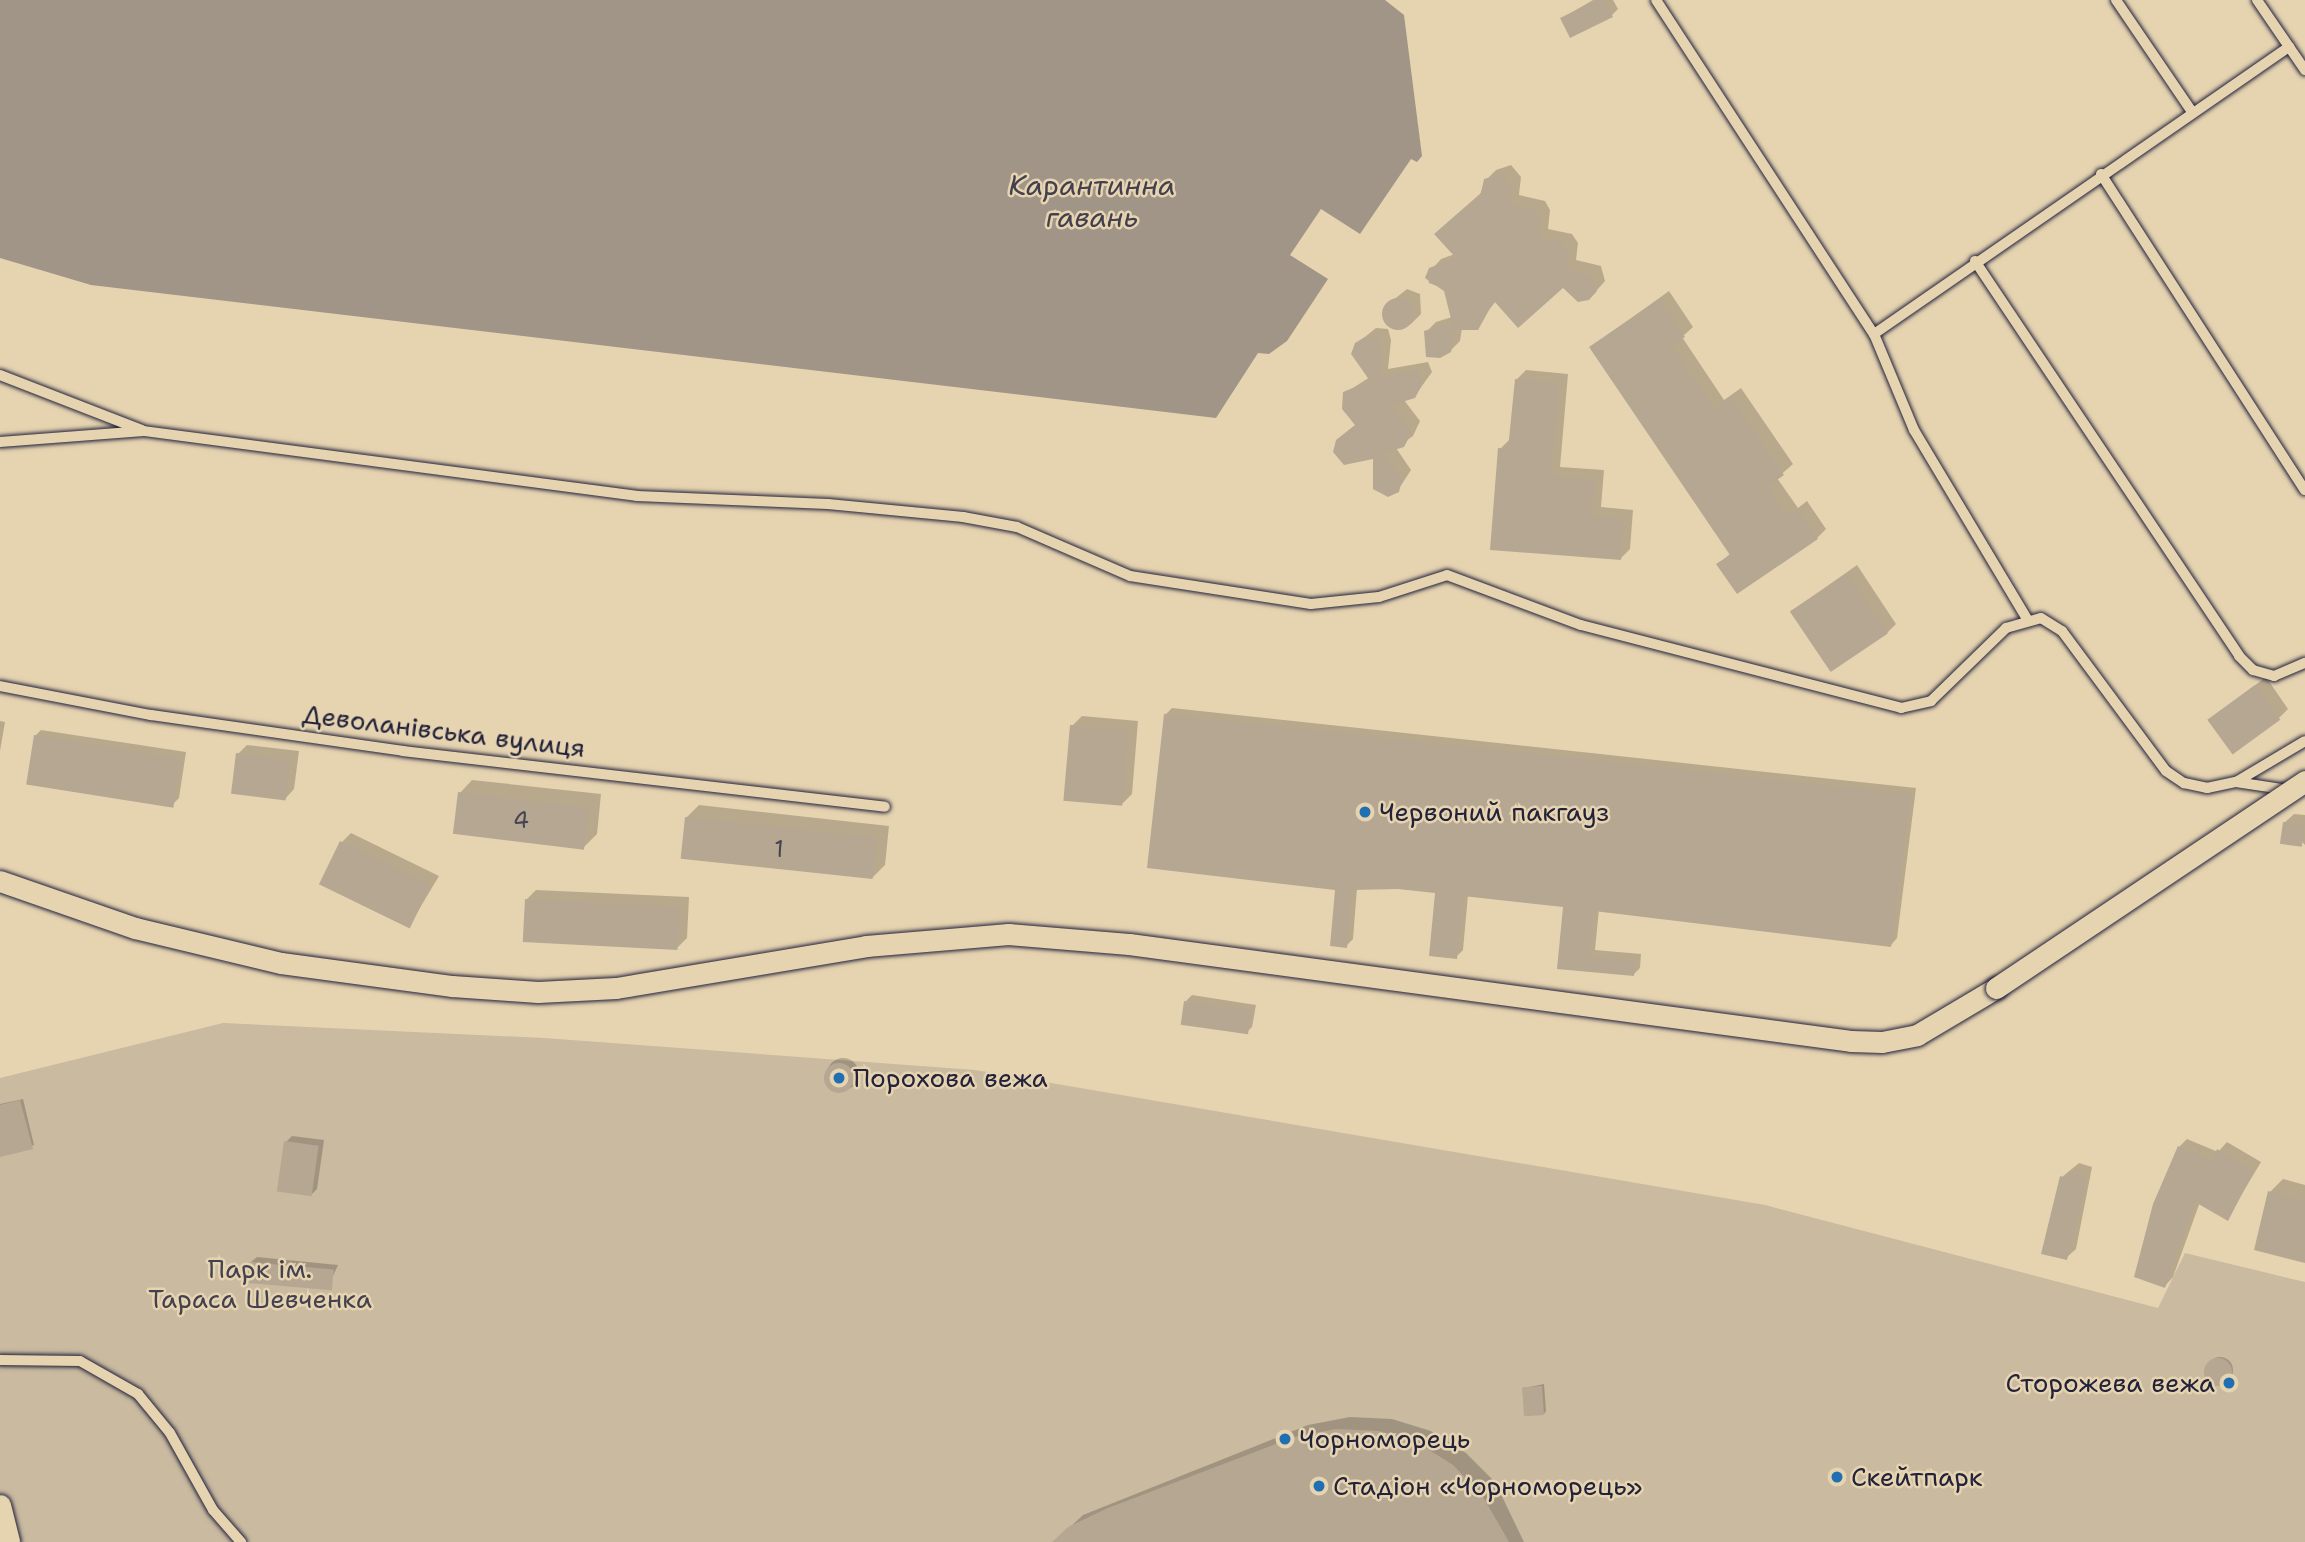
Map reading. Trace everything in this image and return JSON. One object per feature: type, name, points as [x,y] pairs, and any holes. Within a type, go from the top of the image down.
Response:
[{"type":"street","points":[[0,881],[48,900],[204,947],[281,963],[452,986],[538,992],[616,988],[866,946],[1009,934],[1129,944],[1804,1037],[1882,1042],[1917,1035],[1996,988],[2305,781]]},
{"type":"street","points":[[0,1505],[9,1542]]},
{"type":"lane","points":[[1657,0],[1874,334],[1914,430],[2027,619]]},
{"type":"lane","points":[[2116,0],[2192,113]]},
{"type":"lane","points":[[2257,0],[2305,70]]},
{"type":"lane","points":[[1874,334],[1975,261],[2289,47]]},
{"type":"lane","points":[[2101,174],[2305,490]]},
{"type":"lane","points":[[1975,261],[2239,656],[2253,670],[2274,676],[2305,663]]},
{"type":"lane","points":[[0,375],[144,431]]},
{"type":"lane","points":[[0,442],[144,431],[637,496],[828,504],[963,517],[1017,527],[1130,576],[1311,604],[1380,597],[1436,577],[1458,576],[1581,625],[1901,708],[1931,701],[1991,641],[2027,619],[2048,620],[2062,631],[2166,771],[2196,786],[2236,782],[2305,793]]},
{"type":"lane","name":"Деволанівська вулиця","points":[[0,686],[151,715],[403,751],[885,807]]},
{"type":"lane","points":[[2236,782],[2305,741]]},
{"type":"lane","points":[[0,1360],[80,1361],[138,1394],[170,1433],[213,1510],[241,1542]]},
{"type":"green space","name":"Парк ім. Тараса Шевченка","points":[[223,1023],[544,1038],[975,1070],[1765,1205],[2158,1308],[2185,1253],[2305,1282],[2305,1542],[9,1542],[0,1505],[0,1078]]},
{"type":"water","name":"Карантинна гавань","points":[[0,0],[1385,0],[1404,15],[1422,156],[1417,162],[1411,159],[1360,234],[1321,209],[1290,255],[1328,279],[1287,341],[1269,354],[1258,353],[1216,418],[91,285],[0,258]]},
{"type":"building","points":[[1597,0],[1605,0],[1613,17],[1570,38],[1560,18]]},
{"type":"building","points":[[1501,174],[1512,187],[1510,204],[1535,210],[1541,220],[1539,238],[1563,243],[1569,253],[1567,269],[1592,275],[1597,291],[1589,300],[1578,302],[1563,288],[1518,328],[1494,301],[1478,330],[1456,330],[1451,352],[1440,358],[1426,357],[1424,331],[1448,324],[1453,327],[1444,291],[1425,278],[1429,268],[1456,258],[1434,234],[1481,193],[1484,179]]},
{"type":"building","points":[[1398,298],[1409,303],[1414,314],[1409,325],[1398,330],[1387,325],[1382,314],[1387,303]]},
{"type":"building","points":[[1659,299],[1685,337],[1672,346],[1714,408],[1731,397],[1784,475],[1768,486],[1787,516],[1797,509],[1818,539],[1737,594],[1716,564],[1730,555],[1589,347]]},
{"type":"building","points":[[1365,337],[1379,338],[1382,351],[1379,377],[1419,370],[1423,383],[1415,398],[1392,405],[1412,432],[1404,447],[1384,453],[1402,480],[1399,492],[1388,497],[1373,489],[1373,459],[1344,465],[1333,452],[1336,440],[1355,425],[1342,409],[1343,392],[1370,381],[1351,354],[1355,343]]},
{"type":"building","points":[[1515,379],[1559,383],[1551,476],[1595,479],[1592,516],[1624,519],[1621,560],[1490,550],[1498,448],[1508,449]]},
{"type":"building","points":[[1847,573],[1888,634],[1831,672],[1790,612]]},
{"type":"building","points":[[2255,685],[2280,720],[2233,754],[2207,720]]},
{"type":"building","points":[[1164,714],[1911,794],[1891,947],[1594,911],[1589,956],[1635,961],[1634,976],[1557,969],[1563,907],[1463,896],[1457,959],[1429,956],[1435,893],[1398,889],[1352,890],[1347,948],[1330,946],[1335,890],[1147,868]]},
{"type":"building","points":[[1070,725],[1129,730],[1122,806],[1063,801]]},
{"type":"building","points":[[34,735],[181,758],[173,808],[26,784]]},
{"type":"building","points":[[236,753],[291,760],[286,800],[231,794]]},
{"type":"building","points":[[458,792],[589,808],[584,850],[453,834]]},
{"type":"building","points":[[685,817],[877,837],[873,879],[681,859]]},
{"type":"building","points":[[2283,822],[2305,825],[2302,847],[2280,844]]},
{"type":"building","points":[[340,841],[431,885],[410,928],[319,884]]},
{"type":"building","points":[[525,899],[680,907],[678,950],[523,942]]},
{"type":"building","points":[[1184,1001],[1251,1010],[1248,1034],[1181,1025]]},
{"type":"building","name":"Порохова вежа","points":[[839,1063],[850,1067],[854,1078],[850,1089],[839,1093],[828,1089],[824,1078],[828,1067]]},
{"type":"building","points":[[20,1100],[33,1149],[0,1157],[0,1105]]},
{"type":"building","points":[[284,1141],[319,1146],[312,1196],[277,1192]]},
{"type":"building","points":[[2178,1146],[2212,1161],[2217,1149],[2254,1171],[2228,1221],[2195,1202],[2165,1288],[2134,1277],[2153,1204]]},
{"type":"building","points":[[2068,1172],[2084,1176],[2086,1183],[2067,1260],[2041,1254],[2060,1176],[2066,1178]]},
{"type":"building","points":[[2268,1191],[2305,1201],[2305,1263],[2254,1250]]},
{"type":"building","points":[[249,1262],[334,1269],[332,1290],[247,1283]]},
{"type":"building","points":[[2218,1358],[2228,1362],[2232,1372],[2228,1382],[2218,1386],[2208,1382],[2204,1372],[2208,1362]]},
{"type":"building","points":[[1542,1386],[1544,1415],[1524,1416],[1522,1387]]},
{"type":"building","name":"Стадіон «Чорноморець»","points":[[1336,1429],[1379,1431],[1418,1443],[1453,1465],[1482,1495],[1509,1542],[1052,1542],[1068,1527],[1108,1508],[1294,1437]]},
{"type":"place","name":"Червоний пакгауз","points":[[1365,812]]},
{"type":"place","name":"Порохова вежа","points":[[839,1078]]},
{"type":"place","name":"Сторожева вежа","points":[[2229,1383]]},
{"type":"place","name":"Чорноморець","points":[[1285,1439]]},
{"type":"place","name":"Скейтпарк","points":[[1837,1477]]},
{"type":"place","name":"Стадіон «Чорноморець»","points":[[1319,1486]]}]
